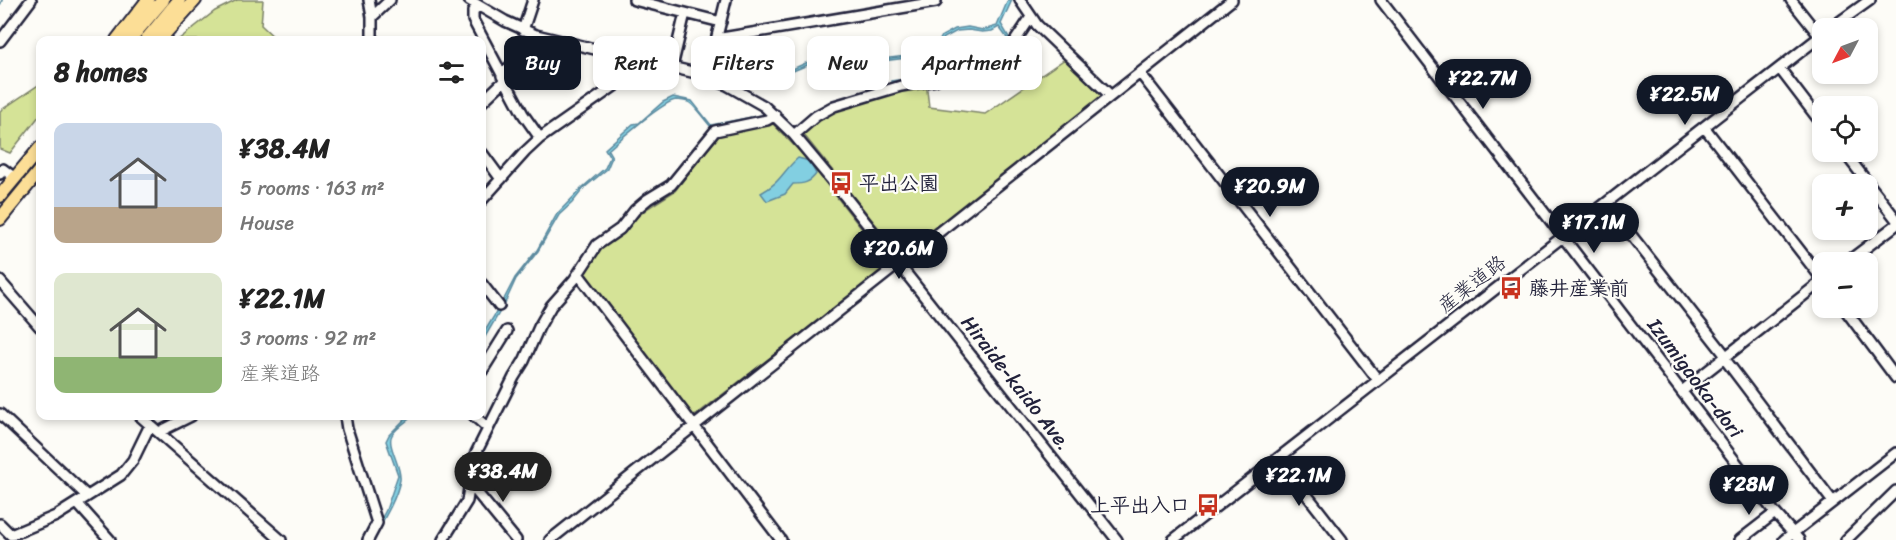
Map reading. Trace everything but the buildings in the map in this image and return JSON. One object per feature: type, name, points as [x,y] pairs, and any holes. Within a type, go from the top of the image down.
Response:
[{"type":"highway","points":[[120,36],[148,0]]},
{"type":"highway","points":[[132,36],[163,0]]},
{"type":"highway","points":[[149,36],[179,0]]},
{"type":"highway","points":[[163,36],[195,0]]},
{"type":"highway","points":[[15,178],[36,145]]},
{"type":"highway","points":[[0,196],[36,153]]},
{"type":"highway","points":[[0,219],[36,175]]},
{"type":"street","points":[[0,41],[31,0]]},
{"type":"street","points":[[369,0],[372,36]]},
{"type":"street","points":[[372,17],[390,0]]},
{"type":"street","points":[[523,30],[532,0]]},
{"type":"street","points":[[634,0],[721,21]]},
{"type":"street","points":[[717,36],[726,0]]},
{"type":"street","points":[[1020,0],[1031,17],[1111,96]]},
{"type":"street","points":[[550,540],[1232,0]]},
{"type":"street","name":"Izumigaoka-dori","points":[[1381,0],[1775,513],[1796,537]]},
{"type":"street","points":[[1791,0],[1812,25]]},
{"type":"street","points":[[1845,18],[1870,0]]},
{"type":"street","points":[[732,36],[914,3],[939,1]]},
{"type":"street","points":[[473,3],[473,20],[481,36]]},
{"type":"street","name":"Hiraide-kaido Ave.","points":[[473,3],[536,35],[593,49]]},
{"type":"street","points":[[679,40],[686,13]]},
{"type":"street","points":[[794,135],[816,116],[834,106],[901,86],[935,80],[969,59],[1002,51],[1013,44],[1031,17]]},
{"type":"street","points":[[486,98],[536,35]]},
{"type":"street","name":"産業道路","points":[[1173,540],[1812,45]]},
{"type":"street","points":[[486,46],[523,114],[540,138]]},
{"type":"street","points":[[1780,69],[1812,111]]},
{"type":"street","points":[[1140,73],[1378,380]]},
{"type":"street","points":[[486,196],[540,138],[608,90]]},
{"type":"street","name":"Hiraide-kaido Ave.","points":[[736,90],[752,98],[775,115],[794,135],[1117,540]]},
{"type":"street","points":[[443,540],[467,501],[474,457],[539,327],[551,306],[579,274],[597,245],[620,228],[648,199],[671,185],[715,131],[767,120],[775,115]]},
{"type":"street","points":[[1705,128],[1812,267]]},
{"type":"street","points":[[486,158],[501,179]]},
{"type":"street","points":[[1852,162],[1896,219]]},
{"type":"street","points":[[0,174],[3,169],[15,178]]},
{"type":"street","points":[[1606,203],[1833,502]]},
{"type":"street","points":[[1860,252],[1896,225]]},
{"type":"street","points":[[579,274],[781,540]]},
{"type":"street","points":[[0,281],[36,322]]},
{"type":"street","points":[[1682,391],[1812,288]]},
{"type":"street","points":[[486,289],[500,306]]},
{"type":"street","points":[[1851,318],[1896,378]]},
{"type":"street","points":[[486,364],[507,331]]},
{"type":"street","points":[[0,414],[87,496]]},
{"type":"street","points":[[144,420],[282,540]]},
{"type":"street","points":[[159,432],[183,420]]},
{"type":"street","points":[[346,420],[377,523],[368,540]]},
{"type":"street","points":[[479,420],[488,428]]},
{"type":"street","points":[[1,540],[56,516],[121,475],[127,469],[150,425]]},
{"type":"street","points":[[1784,540],[1796,537],[1833,502],[1896,453]]},
{"type":"street","points":[[1278,458],[1342,540]]},
{"type":"street","points":[[470,484],[516,540]]},
{"type":"street","points":[[1846,540],[1896,491]]},
{"type":"street","points":[[77,503],[110,540]]},
{"type":"street","points":[[1740,540],[1775,513]]},
{"type":"street","points":[[0,524],[11,535]]},
{"type":"green space","points":[[237,0],[263,0],[261,25],[273,36],[183,36],[215,11]]},
{"type":"green space","points":[[1065,59],[1102,96],[901,256],[800,130],[816,116],[901,90],[927,90],[929,107],[985,114],[1020,90],[1042,90],[1042,75]]},
{"type":"green space","points":[[36,87],[36,120],[10,153],[0,149],[0,111]]},
{"type":"green space","points":[[772,123],[807,159],[890,265],[692,418],[584,272],[603,246],[648,208],[675,191],[719,134]]},
{"type":"water","points":[[1008,0],[1012,0],[1001,24],[1008,36],[1006,36],[999,27],[992,31],[957,31],[948,36],[942,36],[955,29],[968,27],[983,30],[997,26]]},
{"type":"water","points":[[901,57],[901,59],[889,60],[889,58]]},
{"type":"water","points":[[807,62],[807,65],[795,70],[795,68]]},
{"type":"water","points":[[901,80],[901,82],[891,84],[891,81]]},
{"type":"water","points":[[673,97],[692,101],[711,125],[761,115],[763,118],[712,128],[692,104],[676,100],[642,122],[608,150],[612,157],[607,169],[584,188],[559,215],[538,251],[516,279],[486,335],[486,329],[515,278],[537,250],[557,214],[583,187],[605,168],[610,157],[605,149],[663,102]]},
{"type":"water","points":[[798,158],[809,161],[816,174],[814,177],[803,183],[793,184],[785,194],[767,201],[761,193],[773,185]]},
{"type":"water","points":[[404,420],[408,420],[396,430],[391,439],[400,474],[398,488],[388,511],[370,540],[386,510],[398,475],[386,441]]},
{"type":"waterway","points":[[0,5],[2,0]]},
{"type":"place","name":"平出公園","points":[[841,183]]},
{"type":"place","name":"藤井産業前","points":[[1511,288]]},
{"type":"place","name":"上平出入口","points":[[1208,505]]}]
